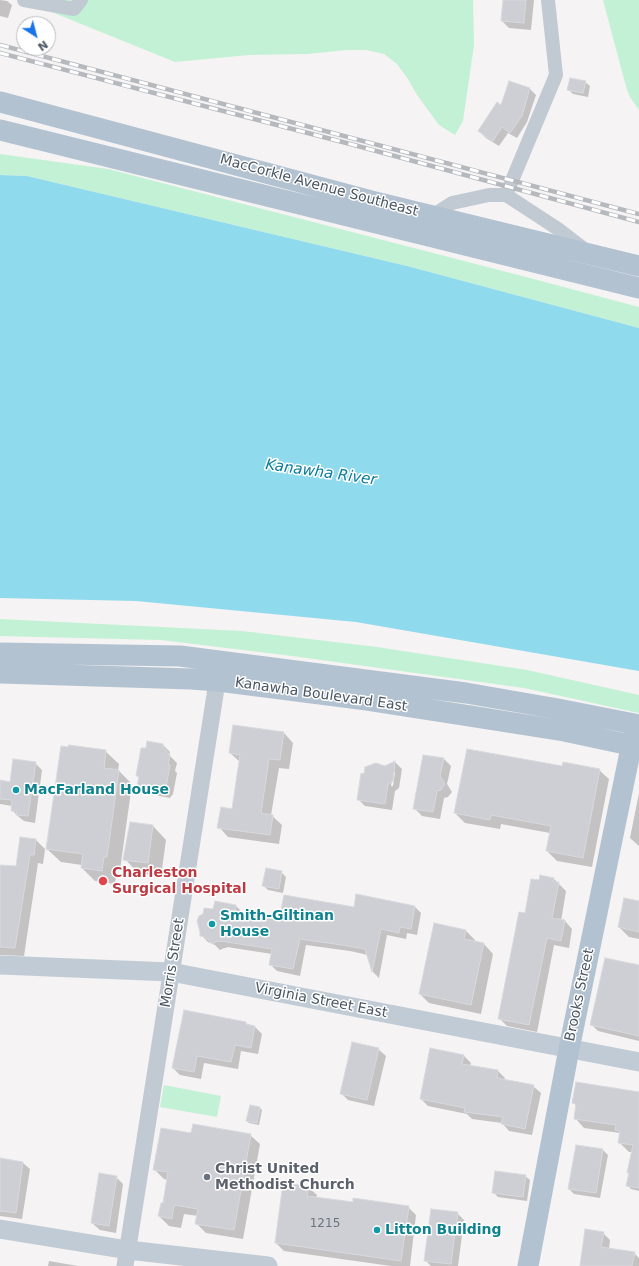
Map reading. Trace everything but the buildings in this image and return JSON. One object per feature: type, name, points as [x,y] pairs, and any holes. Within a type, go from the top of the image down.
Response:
[{"type":"main road","name":"MacCorkle Avenue Southeast","points":[[0,102],[363,199],[639,266]]},
{"type":"main road","name":"MacCorkle Avenue Southeast","points":[[0,130],[639,288]]},
{"type":"main road","name":"Kanawha Boulevard East","points":[[0,653],[180,656],[466,693],[637,725]]},
{"type":"main road","name":"Kanawha Boulevard East","points":[[0,674],[218,681],[367,700],[564,731],[635,746]]},
{"type":"main road","name":"Brooks Street","points":[[528,1266],[569,1050],[635,746],[637,725]]},
{"type":"main road","name":"Virginia Street East","points":[[0,965],[171,972],[569,1050],[639,1062]]},
{"type":"main road","points":[[0,1229],[127,1258],[268,1266]]},
{"type":"street","points":[[24,0],[74,9],[81,0]]},
{"type":"street","points":[[506,195],[556,75],[548,0]]},
{"type":"street","points":[[432,216],[452,203],[488,195],[506,195],[558,229],[591,254]]},
{"type":"street","name":"Morris Street","points":[[127,1258],[218,681],[219,661]]},
{"type":"green space","points":[[22,0],[473,0],[474,45],[463,121],[455,135],[439,125],[397,64],[384,54],[366,50],[347,50],[307,54],[249,55],[175,62]]},
{"type":"green space","points":[[603,0],[639,0],[639,110],[627,90]]},
{"type":"green space","points":[[0,154],[108,169],[639,307],[639,328],[407,266],[27,176],[0,175]]},
{"type":"green space","points":[[0,619],[242,631],[377,647],[527,670],[639,695],[639,713],[524,688],[292,656],[161,640],[0,636]]},
{"type":"green space","points":[[164,1085],[221,1096],[217,1117],[160,1107]]},
{"type":"water","name":"Kanawha River","points":[[0,175],[27,176],[407,266],[639,328],[639,671],[356,622],[136,601],[0,598]]},
{"type":"railway","points":[[0,45],[639,214]]},
{"type":"railway","points":[[0,53],[354,145],[639,222]]},
{"type":"place","name":"MacFarland House","points":[[16,790]]},
{"type":"place","name":"Charleston Surgical Hospital","points":[[103,881]]},
{"type":"place","name":"Smith-Giltinan House","points":[[212,924]]},
{"type":"place","name":"Christ United Methodist Church","points":[[207,1177]]},
{"type":"place","name":"Litton Building","points":[[377,1230]]}]
